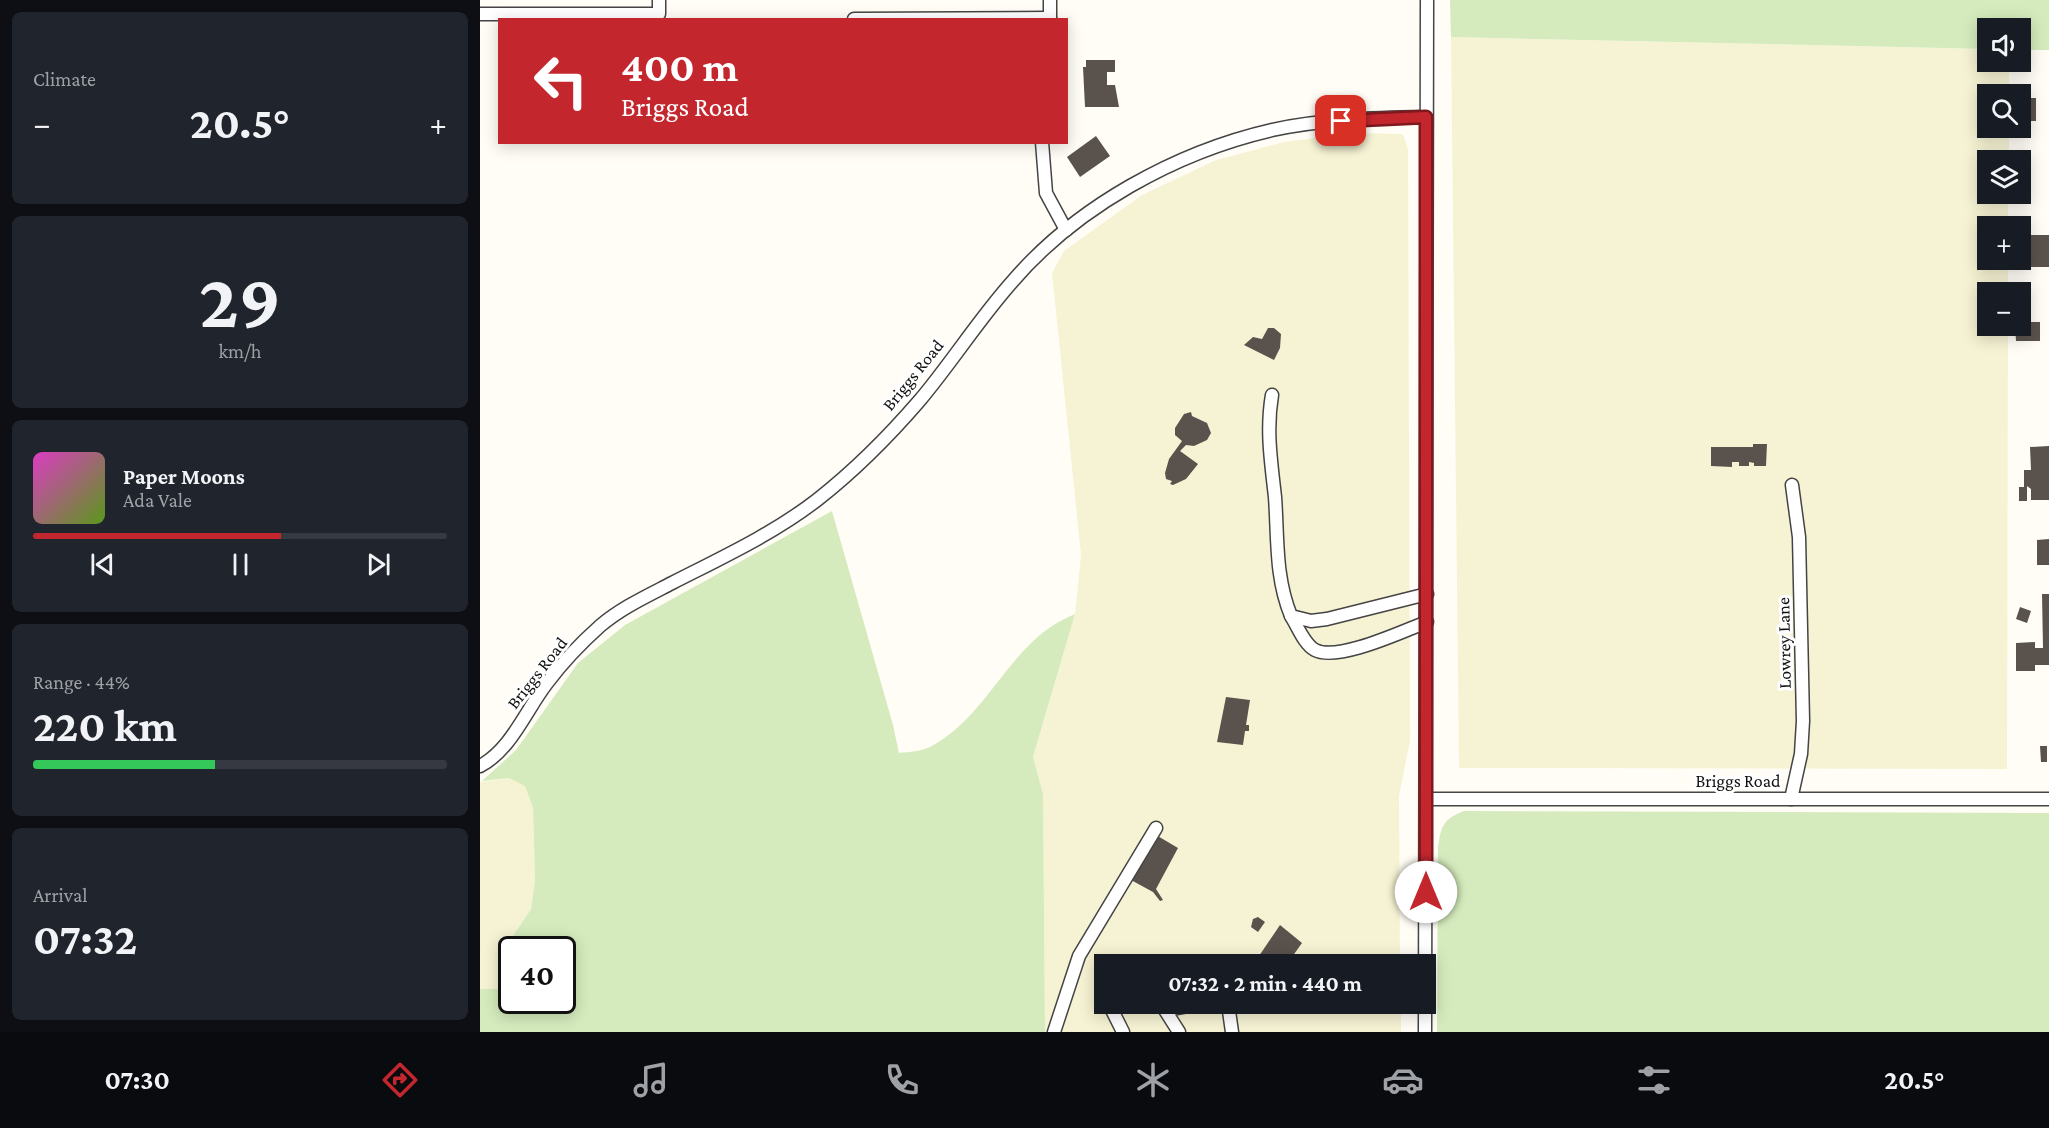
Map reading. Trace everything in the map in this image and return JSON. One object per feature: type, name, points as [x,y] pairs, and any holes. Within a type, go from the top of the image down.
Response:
[{"type":"street","points":[[480,14],[659,14],[659,0]]},
{"type":"street","points":[[1050,0],[1050,18]]},
{"type":"street","points":[[1425,1032],[1427,0]]},
{"type":"street","name":"Briggs Road","points":[[480,766],[488,762],[504,745],[546,684],[573,652],[602,625],[640,600],[782,524],[817,500],[849,472],[920,399],[1012,281],[1045,246],[1087,213],[1170,166],[1219,146],[1272,130],[1364,119],[1426,117]]},
{"type":"street","points":[[1042,144],[1046,193],[1066,230]]},
{"type":"street","points":[[1272,394],[1268,441],[1275,497],[1278,578],[1291,616],[1308,645],[1325,653],[1360,646],[1427,622]]},
{"type":"street","name":"Lowrey Lane","points":[[1791,799],[1801,754],[1803,721],[1799,537],[1792,485]]},
{"type":"street","points":[[1291,616],[1311,621],[1327,619],[1427,594]]},
{"type":"street","name":"Briggs Road","points":[[1427,799],[2049,799]]},
{"type":"street","points":[[1054,1032],[1079,956],[1156,828]]},
{"type":"street","points":[[1114,1014],[1123,1032]]},
{"type":"street","points":[[1168,1014],[1179,1032]]},
{"type":"street","points":[[1229,1014],[1232,1032]]},
{"type":"shaded area","points":[[1451,37],[1977,49],[1977,72],[2009,72],[2009,84],[1977,84],[1977,138],[2009,138],[2009,150],[1977,150],[1977,204],[2008,204],[2008,216],[1977,216],[1977,270],[2008,270],[2008,282],[1977,282],[1977,336],[2008,336],[2007,769],[1459,768]]},
{"type":"shaded area","points":[[1355,133],[1403,134],[1408,149],[1410,741],[1399,796],[1400,954],[1094,954],[1094,1014],[1401,1014],[1401,1032],[1045,1032],[1043,794],[1033,757],[1075,614],[1081,555],[1052,273],[1064,251],[1142,195],[1216,160],[1284,142]]},
{"type":"shaded area","points":[[509,778],[525,785],[533,808],[535,880],[531,909],[513,936],[498,936],[498,989],[480,989],[480,782]]},
{"type":"green space","points":[[1450,0],[2049,0],[2049,50],[2031,50],[2031,18],[1977,18],[1977,49],[1451,37]]},
{"type":"green space","points":[[832,511],[899,753],[930,747],[951,733],[969,717],[1033,641],[1053,626],[1075,614],[1033,757],[1043,794],[1045,1032],[480,1032],[480,989],[498,989],[498,1014],[576,1014],[576,936],[513,936],[531,909],[535,880],[533,808],[525,786],[509,778],[482,781],[516,750],[578,663],[625,625]]},
{"type":"green space","points":[[1464,811],[2049,813],[2049,1032],[1437,1032],[1438,847],[1444,824]]},
{"type":"building","points":[[1086,60],[1115,60],[1115,72],[1107,72],[1107,85],[1115,85],[1119,107],[1085,107],[1083,67],[1086,67]]},
{"type":"building","points":[[2031,98],[2036,98],[2036,121],[2031,121]]},
{"type":"building","points":[[1096,136],[1110,156],[1080,177],[1067,157]]},
{"type":"building","points":[[2031,235],[2049,235],[2049,267],[2031,267]]},
{"type":"building","points":[[2031,322],[2040,322],[2040,341],[2016,341],[2016,336],[2031,336]]},
{"type":"building","points":[[1268,328],[1274,328],[1281,334],[1280,348],[1274,360],[1244,345],[1253,337],[1262,339]]},
{"type":"building","points":[[1191,412],[1192,416],[1207,423],[1211,433],[1207,440],[1194,446],[1186,445],[1180,451],[1198,464],[1186,479],[1173,485],[1170,484],[1172,481],[1166,479],[1165,473],[1169,459],[1182,441],[1175,435],[1175,428],[1184,414]]},
{"type":"building","points":[[1753,444],[1767,444],[1766,466],[1754,466],[1754,463],[1749,462],[1749,466],[1739,466],[1739,462],[1732,462],[1732,467],[1711,466],[1711,447],[1753,447]]},
{"type":"building","points":[[2049,446],[2049,500],[2031,500],[2031,489],[2027,486],[2027,501],[2019,501],[2019,487],[2024,487],[2024,470],[2031,470],[2030,447]]},
{"type":"building","points":[[2049,539],[2049,565],[2037,565],[2037,540]]},
{"type":"building","points":[[2042,594],[2049,594],[2049,665],[2035,665],[2035,671],[2016,671],[2016,643],[2035,642],[2035,648],[2043,648]]},
{"type":"building","points":[[2020,607],[2031,611],[2027,623],[2016,619]]},
{"type":"building","points":[[1226,697],[1250,700],[1246,725],[1249,725],[1249,731],[1245,731],[1243,745],[1217,742]]},
{"type":"building","points":[[2040,746],[2047,746],[2047,762],[2041,762]]},
{"type":"building","points":[[1156,835],[1178,848],[1156,889],[1163,900],[1160,901],[1153,892],[1131,880]]},
{"type":"building","points":[[1258,917],[1265,922],[1258,932],[1251,927],[1253,919]]},
{"type":"building","points":[[1280,925],[1302,943],[1294,954],[1260,954]]},
{"type":"route","points":[[1341,121],[1426,117],[1428,360],[1426,892]]}]
